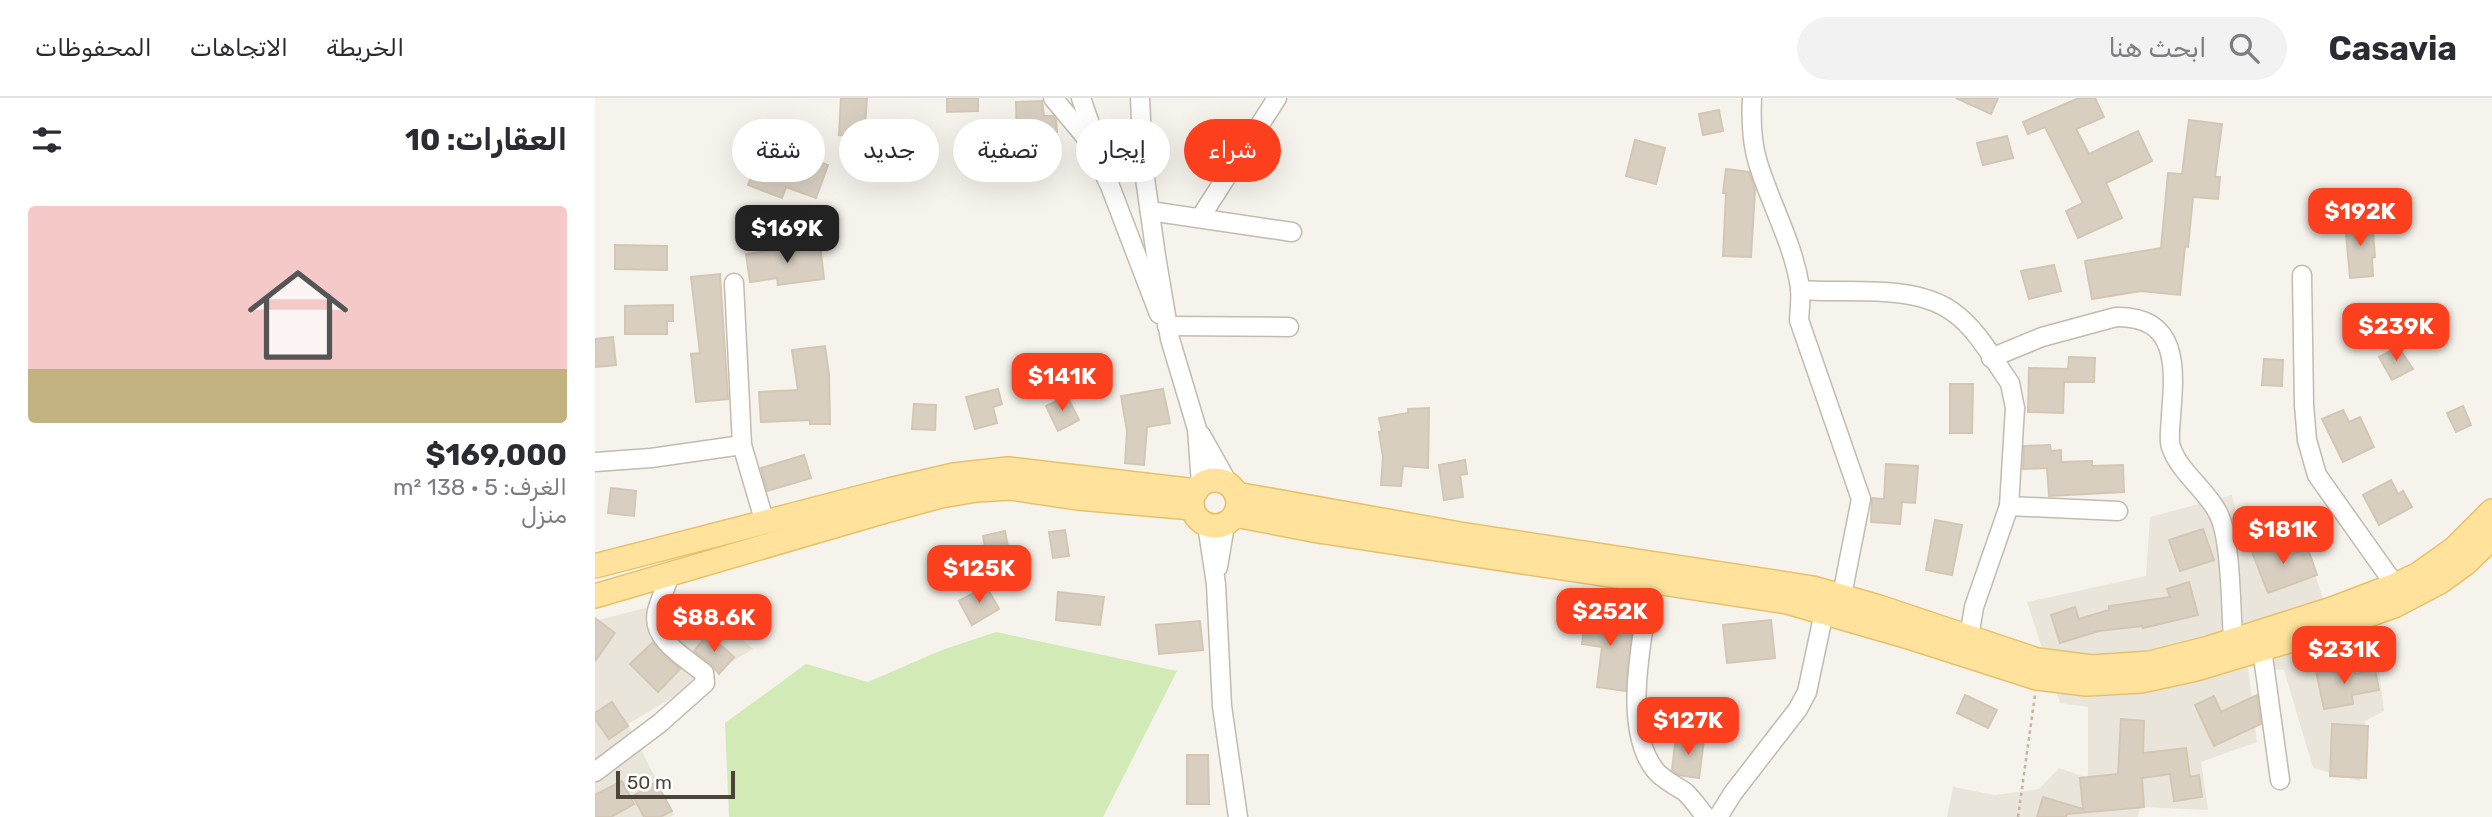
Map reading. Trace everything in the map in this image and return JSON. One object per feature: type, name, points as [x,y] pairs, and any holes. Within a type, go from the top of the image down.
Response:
[{"type":"main road","points":[[595,566],[889,490],[982,471],[1008,469],[1215,503],[1460,534],[1780,582],[1842,595],[2037,660],[2092,667],[2150,663],[2332,609],[2395,585],[2417,575],[2455,548],[2492,511]]},
{"type":"main road","points":[[595,596],[882,512],[977,490],[1010,488],[1078,498],[1215,503],[1332,533],[1787,602],[2037,678],[2087,684],[2141,681],[2196,669],[2332,628],[2416,596],[2465,564],[2492,538]]},
{"type":"street","points":[[1053,98],[1076,126]]},
{"type":"street","points":[[1081,98],[1088,119]]},
{"type":"street","points":[[1140,98],[1143,164],[1168,332]]},
{"type":"street","points":[[1200,218],[1277,98]]},
{"type":"street","points":[[1752,98],[1757,160],[1789,242],[1800,290],[1799,320],[1861,499],[1842,595]]},
{"type":"street","points":[[1108,182],[1141,273],[1168,332],[1197,429],[1215,503],[1222,705],[1238,817]]},
{"type":"street","points":[[1150,211],[1292,232]]},
{"type":"street","points":[[2302,275],[2307,440],[2318,475],[2395,585]]},
{"type":"street","points":[[734,284],[741,445],[765,523]]},
{"type":"street","points":[[1800,290],[1829,293],[1882,292],[1941,304],[1971,329],[2010,383],[2015,408],[2010,506],[1974,607],[1969,637]]},
{"type":"street","points":[[1991,358],[2042,337],[2116,317],[2143,321],[2164,335],[2172,367],[2169,439],[2171,448],[2183,468],[2208,495],[2223,523],[2233,640]]},
{"type":"street","points":[[1168,332],[1289,327]]},
{"type":"street","points":[[1197,429],[1215,503]]},
{"type":"street","points":[[595,462],[651,458],[741,445]]},
{"type":"street","points":[[2010,506],[2118,511]]},
{"type":"street","points":[[595,772],[660,723],[705,683],[704,673],[665,640],[656,628],[656,612],[670,575]]},
{"type":"street","points":[[1651,580],[1635,705],[1641,741],[1648,760],[1657,772],[1686,793],[1706,817]]},
{"type":"street","points":[[1718,817],[1733,793],[1798,709],[1807,692],[1825,612]]},
{"type":"street","points":[[2262,649],[2280,780]]},
{"type":"path","points":[[2018,817],[2037,678]]},
{"type":"shaded area","points":[[2232,495],[2241,534],[2269,520],[2310,561],[2339,644],[2376,645],[2384,711],[2365,721],[2360,781],[2313,768],[2284,670],[2248,667],[2257,742],[2201,762],[2208,810],[2140,807],[2138,817],[1947,817],[1953,787],[1995,795],[2039,789],[2059,768],[2088,778],[2088,707],[2060,703],[2027,602],[2146,576],[2150,517]]},
{"type":"shaded area","points":[[695,595],[753,649],[628,724],[674,815],[595,817],[595,621]]},
{"type":"green space","points":[[996,632],[1177,671],[1103,817],[729,817],[725,723],[806,664],[868,682],[942,650]]},
{"type":"building","points":[[841,98],[867,98],[865,119],[840,119]]},
{"type":"building","points":[[947,98],[978,98],[978,111],[947,112]]},
{"type":"building","points":[[1956,98],[1998,98],[1991,114]]},
{"type":"building","points":[[2079,98],[2095,98],[2104,117],[2076,129],[2089,154],[2138,131],[2152,161],[2106,183],[2122,218],[2078,238],[2066,211],[2083,203],[2045,127],[2028,134],[2023,122]]},
{"type":"building","points":[[1042,101],[1044,116],[1053,116],[1055,119],[1016,119],[1016,102]]},
{"type":"building","points":[[1719,110],[1723,131],[1703,135],[1699,114]]},
{"type":"building","points":[[2189,120],[2222,124],[2215,177],[2220,177],[2218,199],[2193,197],[2180,295],[2141,291],[2092,299],[2085,261],[2161,248],[2168,173],[2182,174]]},
{"type":"building","points":[[2007,136],[2013,158],[1983,165],[1977,143]]},
{"type":"building","points":[[1635,140],[1665,148],[1656,184],[1626,176]]},
{"type":"building","points":[[1726,169],[1749,172],[1755,190],[1751,257],[1723,256],[1726,193],[1723,193]]},
{"type":"building","points":[[749,182],[822,182],[816,198],[786,187],[782,198],[748,185]]},
{"type":"building","points":[[2372,220],[2375,257],[2372,258],[2373,276],[2350,278],[2345,222]]},
{"type":"building","points":[[820,244],[824,279],[778,285],[777,278],[750,282],[746,254]]},
{"type":"building","points":[[615,245],[667,246],[667,270],[615,269]]},
{"type":"building","points":[[2054,265],[2061,291],[2029,299],[2021,271]]},
{"type":"building","points":[[720,274],[728,399],[696,402],[691,354],[700,353],[691,277]]},
{"type":"building","points":[[673,305],[673,321],[667,321],[667,334],[625,334],[625,306]]},
{"type":"building","points":[[613,337],[616,365],[595,367],[595,339]]},
{"type":"building","points":[[825,346],[829,375],[830,424],[810,424],[810,420],[761,422],[759,392],[798,390],[792,350]]},
{"type":"building","points":[[2398,347],[2413,369],[2392,380],[2379,357]]},
{"type":"building","points":[[2069,357],[2095,358],[2094,382],[2064,382],[2063,413],[2028,412],[2029,368],[2068,369]]},
{"type":"building","points":[[2264,359],[2283,360],[2282,386],[2262,385]]},
{"type":"building","points":[[1950,384],[1973,384],[1972,433],[1950,433]]},
{"type":"building","points":[[998,389],[1002,404],[993,407],[997,423],[975,429],[966,397]]},
{"type":"building","points":[[1163,389],[1170,423],[1147,427],[1144,465],[1125,463],[1127,431],[1121,396]]},
{"type":"building","points":[[1067,396],[1079,420],[1058,431],[1046,406]]},
{"type":"building","points":[[914,404],[936,405],[935,430],[912,429]]},
{"type":"building","points":[[2463,406],[2471,425],[2456,432],[2447,413]]},
{"type":"building","points":[[1429,408],[1428,468],[1403,466],[1401,486],[1381,485],[1383,457],[1379,418],[1408,413],[1408,409]]},
{"type":"building","points":[[2343,410],[2349,422],[2360,417],[2374,447],[2343,462],[2322,419]]},
{"type":"building","points":[[2050,445],[2051,451],[2061,450],[2061,462],[2092,461],[2092,466],[2123,465],[2124,492],[2049,496],[2047,468],[2023,469],[2024,446]]},
{"type":"building","points":[[804,455],[811,478],[767,491],[761,468]]},
{"type":"building","points":[[1465,460],[1467,474],[1460,475],[1463,497],[1444,500],[1439,465]]},
{"type":"building","points":[[1886,464],[1918,466],[1915,503],[1902,502],[1900,524],[1871,522],[1872,498],[1884,499]]},
{"type":"building","points":[[2391,480],[2398,494],[2403,491],[2412,507],[2379,525],[2363,495]]},
{"type":"building","points":[[611,488],[636,491],[634,516],[608,513]]},
{"type":"building","points":[[1935,520],[1962,525],[1952,575],[1926,570]]},
{"type":"building","points":[[2203,529],[2214,560],[2180,571],[2169,540]]},
{"type":"building","points":[[1065,530],[1069,556],[1053,558],[1049,532]]},
{"type":"building","points":[[1005,531],[1010,559],[988,563],[983,536]]},
{"type":"building","points":[[2288,539],[2294,554],[2308,549],[2317,575],[2268,593],[2252,552]]},
{"type":"building","points":[[2189,582],[2198,615],[2143,628],[2099,631],[2060,643],[2051,615],[2075,607],[2079,619],[2109,610],[2109,606],[2170,597],[2167,589]]},
{"type":"building","points":[[986,586],[999,609],[972,625],[959,601]]},
{"type":"building","points":[[1058,592],[1104,597],[1100,625],[1056,620]]},
{"type":"building","points":[[693,601],[716,618],[699,636],[678,617]]},
{"type":"building","points":[[1586,613],[1630,619],[1629,627],[1632,628],[1626,691],[1597,687],[1602,647],[1582,644]]},
{"type":"building","points":[[595,618],[615,633],[595,661]]},
{"type":"building","points":[[1771,620],[1775,658],[1727,663],[1723,625]]},
{"type":"building","points":[[1200,621],[1203,650],[1159,654],[1156,625]]},
{"type":"building","points":[[708,634],[734,657],[719,674],[694,651]]},
{"type":"building","points":[[653,642],[680,669],[658,692],[630,664]]},
{"type":"building","points":[[2332,668],[2333,672],[2354,668],[2355,674],[2375,670],[2379,690],[2352,695],[2353,704],[2324,709],[2316,671]]},
{"type":"building","points":[[1965,695],[1997,710],[1988,728],[1957,713]]},
{"type":"building","points":[[2257,695],[2261,724],[2214,746],[2195,705],[2214,696],[2221,712]]},
{"type":"building","points":[[612,702],[628,726],[609,739],[595,719],[595,713]]},
{"type":"building","points":[[2121,719],[2144,721],[2143,753],[2186,748],[2190,777],[2199,775],[2202,797],[2174,801],[2170,774],[2142,778],[2144,807],[2067,814],[2066,817],[2037,817],[2043,797],[2083,809],[2080,778],[2118,774]]},
{"type":"building","points":[[2332,724],[2368,726],[2366,778],[2330,776]]},
{"type":"building","points":[[1676,736],[1704,740],[1699,778],[1679,775],[1672,770]]},
{"type":"building","points":[[1187,755],[1208,755],[1209,804],[1187,804]]},
{"type":"building","points":[[622,781],[634,804],[611,817],[595,817],[595,795]]},
{"type":"building","points":[[656,782],[672,811],[660,817],[644,817],[633,796]]}]
